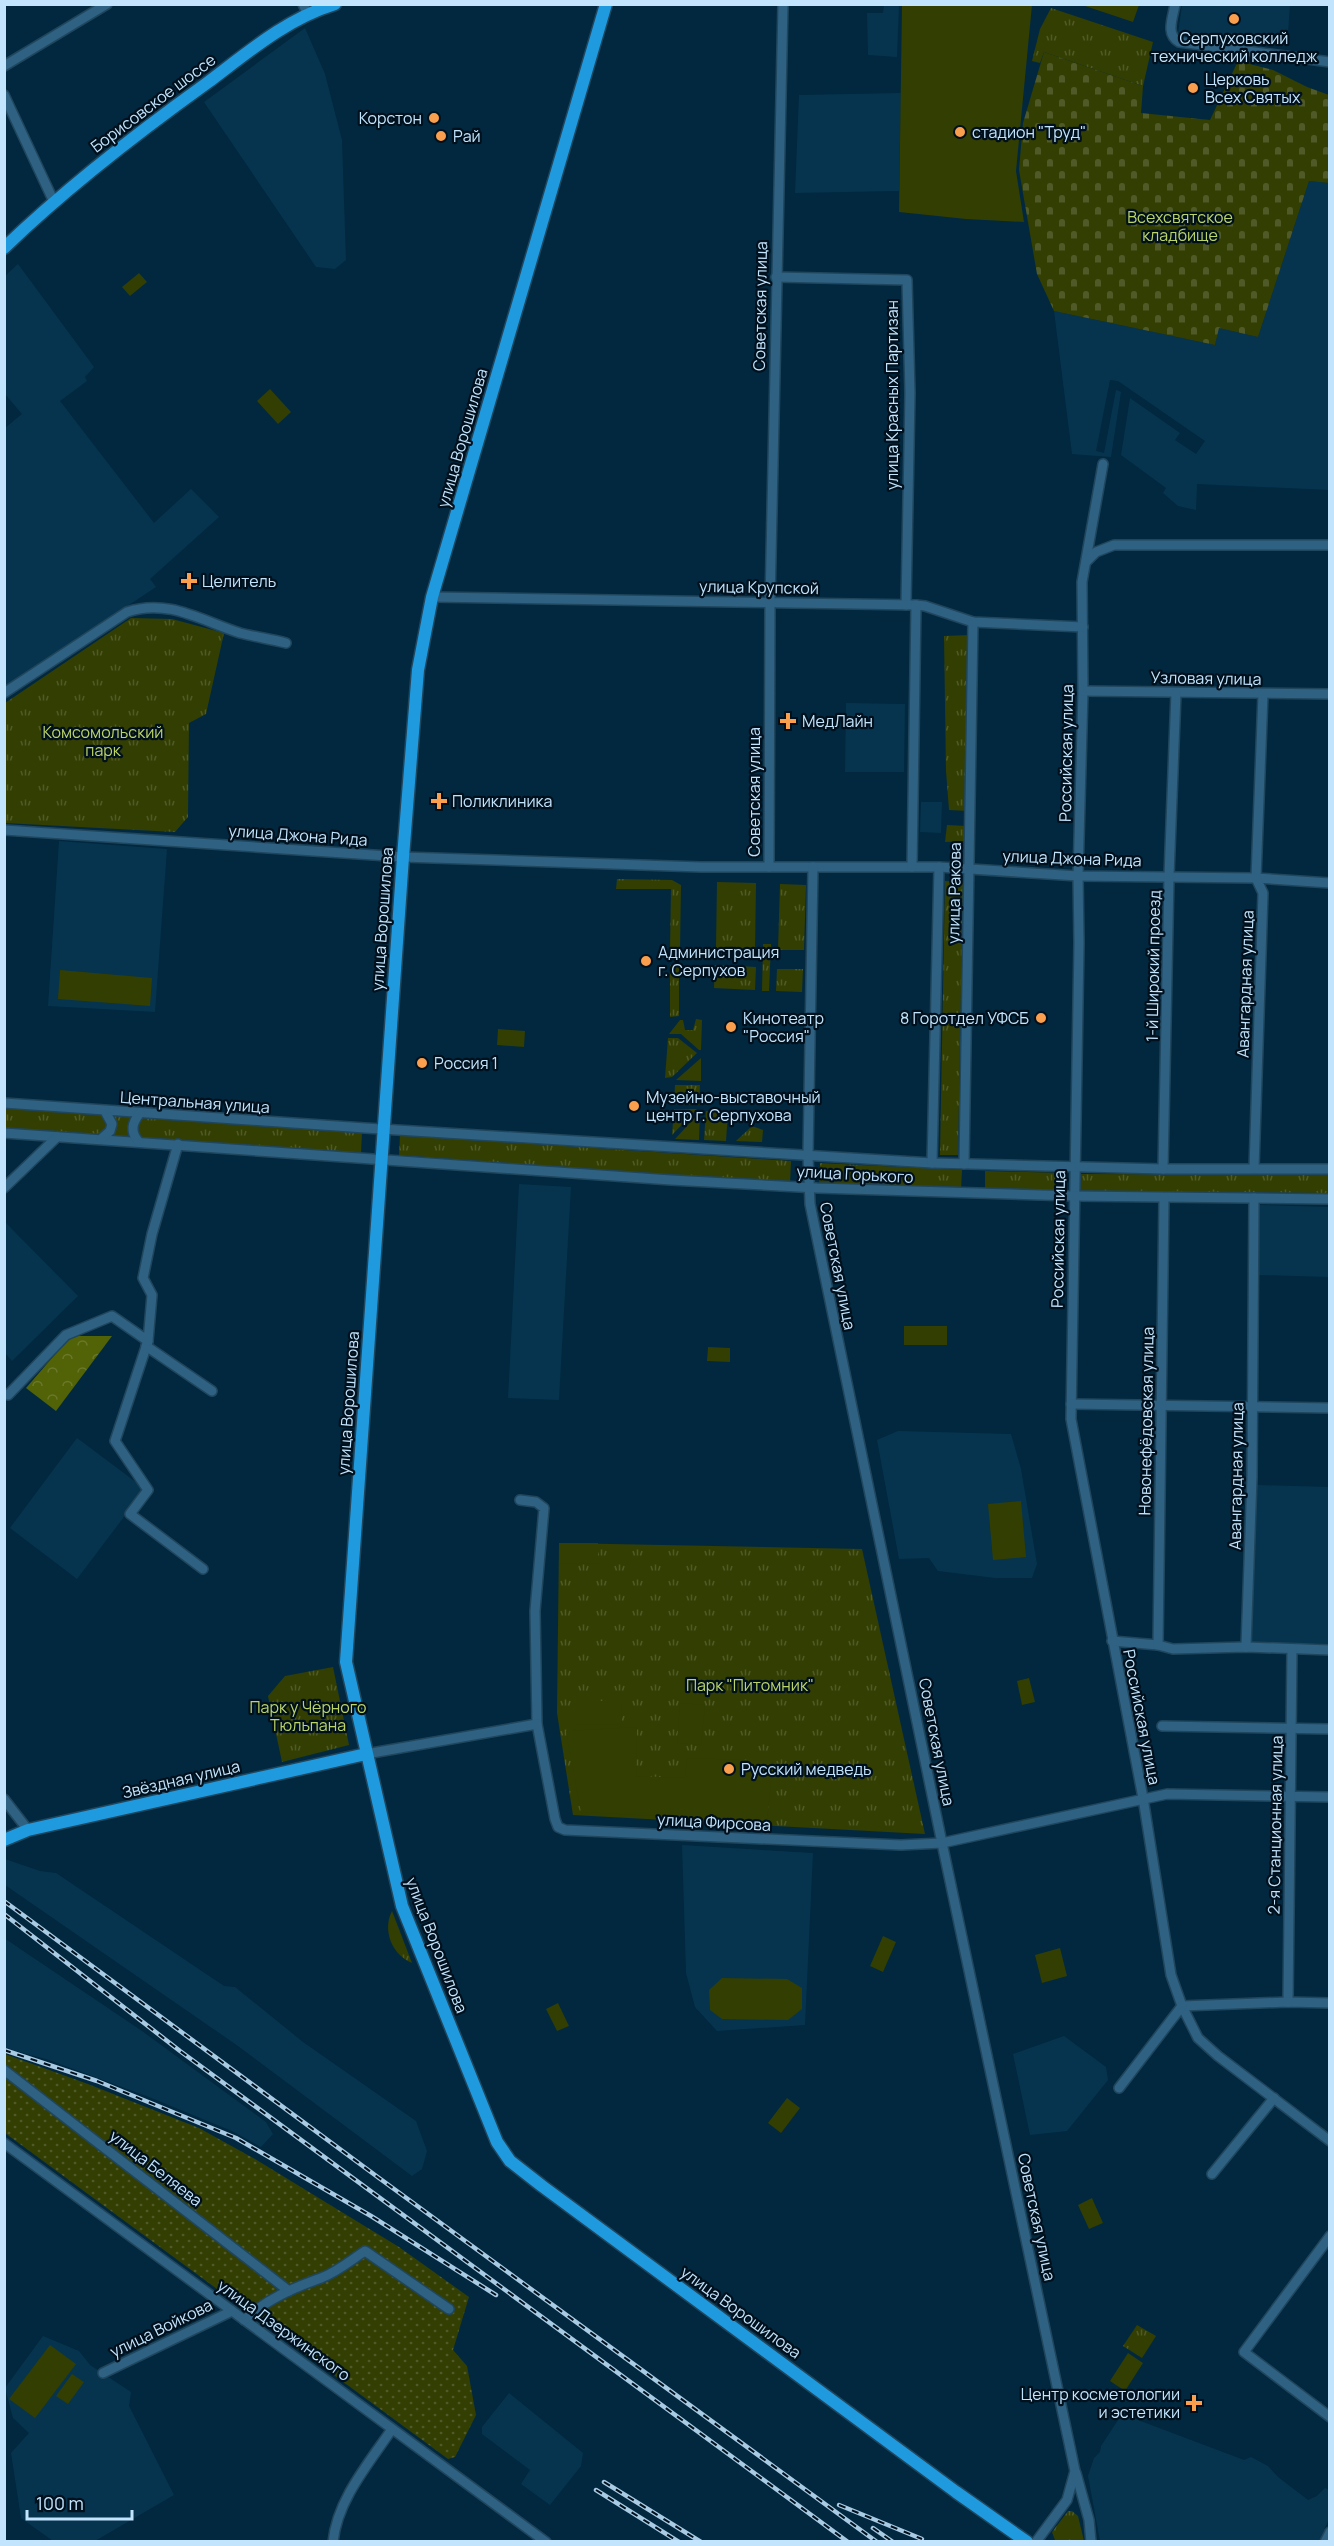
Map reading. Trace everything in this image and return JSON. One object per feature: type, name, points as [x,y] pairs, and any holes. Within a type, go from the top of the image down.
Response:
[{"type":"main road","name":"Борисовское шоссе","points":[[4,248],[102,162],[305,9],[335,4]]},
{"type":"main road","name":"улица Ворошилова","points":[[606,4],[432,597],[418,670],[346,1662],[400,1900],[497,2142],[510,2162],[939,2479],[1027,2541]]},
{"type":"main road","name":"Звёздная улица","points":[[4,1840],[28,1830],[366,1754]]},
{"type":"street","points":[[4,66],[107,4]]},
{"type":"street","name":"Советская улица","points":[[783,4],[770,602],[769,867],[813,867],[808,1156],[809,1188],[826,1292],[1076,2471],[1089,2520],[1091,2541]]},
{"type":"street","points":[[1175,4],[1170,32],[1179,42],[1329,62]]},
{"type":"street","points":[[4,95],[54,202]]},
{"type":"street","name":"улица Красных Партизан","points":[[776,277],[907,280],[911,605]]},
{"type":"street","name":"Российская улица","points":[[1103,464],[1083,568],[1071,1419],[1143,1798],[1172,1975],[1182,2006],[1198,2038],[1329,2141]]},
{"type":"street","points":[[1083,568],[1096,552],[1114,545],[1329,545]]},
{"type":"street","name":"улица Крупской","points":[[432,597],[911,605],[973,622],[1083,627]]},
{"type":"street","points":[[911,605],[912,867]]},
{"type":"street","points":[[4,693],[127,612],[138,608],[175,609],[240,633],[286,643]]},
{"type":"street","name":"улица Ракова","points":[[964,1164],[973,622]]},
{"type":"street","name":"Узловая улица","points":[[1083,691],[1329,694]]},
{"type":"street","name":"1-й Широкий проезд","points":[[1163,1169],[1169,876],[1176,693]]},
{"type":"street","name":"Авангардная улица","points":[[1254,1168],[1263,893],[1256,878],[1263,694]]},
{"type":"street","name":"улица Джона Рида","points":[[4,830],[403,857],[769,867]]},
{"type":"street","name":"улица Джона Рида","points":[[813,867],[939,867],[1078,876],[1256,878],[1329,883]]},
{"type":"street","name":"улица Ракова","points":[[932,1163],[939,867]]},
{"type":"street","name":"Центральная улица","points":[[4,1103],[383,1129]]},
{"type":"street","points":[[101,1139],[110,1131],[112,1124],[105,1111]]},
{"type":"street","points":[[138,1142],[133,1135],[133,1126],[140,1113]]},
{"type":"street","name":"улица Горького","points":[[383,1129],[932,1163],[1163,1169],[1329,1169]]},
{"type":"street","points":[[4,1133],[381,1158]]},
{"type":"street","points":[[4,1188],[57,1137]]},
{"type":"street","points":[[178,1144],[152,1234],[143,1278],[152,1294],[147,1344],[115,1441],[148,1490],[130,1514],[203,1569]]},
{"type":"street","name":"улица Горького","points":[[381,1158],[648,1179],[809,1188],[1164,1198],[1329,1199]]},
{"type":"street","name":"Новонефёдовская улица","points":[[1158,1645],[1164,1198]]},
{"type":"street","name":"Авангардная улица","points":[[1246,1647],[1253,1407],[1254,1198]]},
{"type":"street","points":[[8,1395],[66,1335],[112,1316],[212,1391]]},
{"type":"street","points":[[1071,1404],[1329,1408]]},
{"type":"street","name":"улица Фирсова","points":[[520,1500],[536,1502],[543,1508],[535,1611],[537,1724],[555,1819],[558,1827],[565,1830],[901,1845],[942,1843],[1167,1794],[1329,1797]]},
{"type":"street","points":[[1112,1641],[1158,1645],[1173,1649],[1246,1647],[1329,1650]]},
{"type":"street","name":"2-я Станционная улица","points":[[1288,2002],[1292,1649]]},
{"type":"street","points":[[366,1754],[537,1724]]},
{"type":"street","points":[[1162,1726],[1329,1729]]},
{"type":"street","points":[[4,1799],[28,1830]]},
{"type":"street","points":[[1119,2088],[1182,2006],[1288,2002],[1329,2003]]},
{"type":"street","name":"улица Беляева","points":[[4,2070],[289,2291]]},
{"type":"street","points":[[1212,2174],[1274,2098]]},
{"type":"street","name":"улица Дзержинского","points":[[4,2143],[546,2541]]},
{"type":"street","points":[[1329,2236],[1245,2352],[1329,2417]]},
{"type":"street","points":[[244,2320],[259,2306],[308,2281],[322,2278],[365,2251],[449,2309]]},
{"type":"street","name":"улица Войкова","points":[[103,2373],[232,2311]]},
{"type":"street","points":[[333,2541],[338,2515],[366,2466],[392,2429]]},
{"type":"street","points":[[1036,2541],[1070,2494],[1076,2471]]},
{"type":"street","points":[[1060,2508],[1068,2504],[1079,2506],[1089,2520]]},
{"type":"street","points":[[1325,2541],[1329,2532]]},
{"type":"shaded area","points":[[884,5],[899,5],[897,57],[868,55],[867,13],[883,13]]},
{"type":"shaded area","name":"Серпуховский технический колледж","points":[[1182,5],[1290,5],[1287,46],[1178,34]]},
{"type":"shaded area","points":[[305,28],[325,74],[342,140],[346,260],[335,269],[316,267],[204,102]]},
{"type":"shaded area","points":[[901,93],[899,191],[795,193],[799,95]]},
{"type":"shaded area","points":[[1309,181],[1329,183],[1329,490],[1197,484],[1196,510],[1178,506],[1163,493],[1166,488],[1121,455],[1130,398],[1180,433],[1175,440],[1196,454],[1205,441],[1118,381],[1110,380],[1096,451],[1104,453],[1116,390],[1119,391],[1121,392],[1111,457],[1072,454],[1054,311],[1215,345],[1219,328],[1258,337]]},
{"type":"shaded area","points":[[18,264],[94,367],[85,377],[87,381],[60,401],[154,523],[191,489],[219,517],[150,579],[156,587],[5,687],[5,428],[22,414],[5,394],[4,277]]},
{"type":"shaded area","points":[[846,703],[905,704],[904,772],[845,772]]},
{"type":"shaded area","points":[[921,802],[942,802],[941,833],[920,832]]},
{"type":"shaded area","points":[[59,841],[167,849],[155,1012],[48,1006]]},
{"type":"shaded area","points":[[519,1184],[571,1187],[559,1400],[508,1398]]},
{"type":"shaded area","points":[[1260,1205],[1329,1207],[1329,1277],[1258,1275]]},
{"type":"shaded area","points":[[5,1222],[78,1296],[12,1361],[5,1353]]},
{"type":"shaded area","points":[[898,1431],[1011,1434],[1021,1469],[1037,1564],[1032,1578],[995,1578],[938,1571],[929,1558],[899,1559],[877,1440]]},
{"type":"shaded area","points":[[77,1438],[145,1489],[77,1579],[10,1528]]},
{"type":"shaded area","points":[[1257,1485],[1329,1487],[1329,1644],[1251,1642]]},
{"type":"shaded area","points":[[682,1845],[813,1853],[805,2025],[717,2031],[695,2007],[686,1973]]},
{"type":"shaded area","points":[[5,1859],[40,1871],[56,1873],[224,1986],[235,1987],[303,2042],[416,2121],[427,2151],[422,2169],[412,2176],[238,2046],[5,1885]]},
{"type":"shaded area","points":[[4,1938],[142,2031],[266,2122],[273,2134],[261,2147],[232,2131],[149,2097],[49,2060],[5,2048]]},
{"type":"shaded area","points":[[1064,2036],[1106,2067],[1108,2080],[1067,2131],[1030,2135],[1013,2054]]},
{"type":"shaded area","points":[[43,2336],[79,2351],[90,2365],[131,2392],[129,2406],[174,2495],[95,2541],[53,2541],[21,2518],[11,2453],[29,2433],[13,2418],[5,2388]]},
{"type":"shaded area","points":[[509,2393],[583,2453],[581,2466],[550,2505],[521,2484],[530,2470],[482,2434],[482,2427]]},
{"type":"shaded area","points":[[1122,2414],[1244,2460],[1251,2457],[1268,2466],[1278,2477],[1308,2500],[1317,2496],[1325,2488],[1329,2490],[1329,2519],[1319,2541],[1100,2541],[1088,2476],[1094,2458],[1100,2452],[1101,2446]]},
{"type":"green space","name":"стадион \"Труд\"","points":[[902,5],[1032,5],[1016,171],[1024,222],[899,212]]},
{"type":"green space","points":[[1082,5],[1139,5],[1133,22]]},
{"type":"green space","points":[[1051,8],[1153,42],[1143,86],[1044,52],[1040,63],[1032,61],[1040,29]]},
{"type":"green space","name":"Всехсвятское кладбище","points":[[1044,52],[1143,86],[1141,113],[1210,120],[1238,61],[1273,70],[1329,95],[1329,183],[1309,181],[1258,337],[1219,328],[1215,345],[1054,311],[1037,274],[1019,170],[1023,123]]},
{"type":"green space","points":[[139,273],[147,282],[130,296],[122,287]]},
{"type":"green space","points":[[270,389],[291,412],[278,424],[257,401]]},
{"type":"green space","name":"Комсомольский парк","points":[[131,618],[172,619],[224,633],[206,714],[189,723],[188,817],[175,832],[5,823],[5,703]]},
{"type":"green space","points":[[970,635],[968,811],[949,810],[946,771],[944,636]]},
{"type":"green space","points":[[947,825],[966,826],[967,841],[945,842]]},
{"type":"green space","points":[[617,879],[672,880],[681,885],[680,950],[670,951],[671,889],[616,889]]},
{"type":"green space","points":[[945,881],[963,882],[958,1155],[940,1155]]},
{"type":"green space","points":[[717,882],[756,883],[755,949],[716,948]]},
{"type":"green space","points":[[780,884],[806,885],[804,950],[778,950]]},
{"type":"green space","points":[[763,944],[771,944],[769,991],[762,991]]},
{"type":"green space","points":[[670,965],[679,965],[679,1016],[670,1017]]},
{"type":"green space","points":[[715,965],[756,967],[755,990],[714,988]]},
{"type":"green space","points":[[777,969],[803,969],[802,992],[776,991]]},
{"type":"green space","points":[[60,970],[152,978],[150,1006],[58,999]]},
{"type":"green space","points":[[696,1019],[702,1020],[701,1050],[681,1034],[669,1034],[680,1020],[683,1020],[685,1030],[693,1030]]},
{"type":"green space","points":[[498,1029],[525,1031],[524,1047],[497,1045]]},
{"type":"green space","points":[[668,1038],[678,1038],[697,1053],[672,1077],[665,1078]]},
{"type":"green space","points":[[701,1058],[701,1081],[676,1080]]},
{"type":"green space","points":[[675,1085],[700,1085],[699,1105],[674,1104]]},
{"type":"green space","points":[[4,1108],[101,1114],[108,1125],[105,1132],[97,1134],[5,1128]]},
{"type":"green space","points":[[674,1109],[697,1109],[672,1135]]},
{"type":"green space","points":[[706,1111],[728,1112],[726,1141],[704,1140]]},
{"type":"green space","points":[[700,1112],[699,1140],[675,1139]]},
{"type":"green space","points":[[113,1115],[134,1116],[132,1138],[110,1135],[115,1125]]},
{"type":"green space","points":[[146,1117],[362,1132],[361,1153],[144,1139],[139,1135],[137,1128],[140,1120]]},
{"type":"green space","points":[[752,1126],[763,1130],[762,1142],[736,1141]]},
{"type":"green space","points":[[400,1135],[791,1161],[790,1184],[399,1155]]},
{"type":"green space","points":[[820,1163],[962,1170],[961,1189],[819,1185]]},
{"type":"green space","points":[[985,1171],[1067,1173],[1067,1192],[985,1190]]},
{"type":"green space","points":[[1080,1174],[1329,1175],[1329,1193],[1080,1191]]},
{"type":"green space","points":[[904,1326],[947,1326],[947,1345],[904,1345]]},
{"type":"green space","points":[[71,1336],[112,1336],[56,1411],[26,1388]]},
{"type":"green space","points":[[708,1347],[730,1348],[730,1362],[707,1361]]},
{"type":"green space","points":[[1021,1501],[1026,1557],[993,1560],[988,1504]]},
{"type":"green space","name":"Парк \"Питомник\"","points":[[559,1543],[862,1549],[925,1834],[573,1815],[557,1713]]},
{"type":"green space","points":[[559,1543],[598,1543],[598,1564],[559,1563]]},
{"type":"green space","name":"Парк у Чёрного Тюльпана","points":[[333,1667],[349,1745],[282,1762],[268,1696],[285,1676]]},
{"type":"green space","points":[[1029,1678],[1035,1702],[1022,1705],[1017,1681]]},
{"type":"green space","points":[[576,1701],[621,1701],[622,1724],[576,1725]]},
{"type":"green space","points":[[680,1703],[705,1705],[701,1745],[677,1743]]},
{"type":"green space","name":"Русский медведь","points":[[637,1727],[636,1776],[685,1778],[687,1758],[773,1761],[767,1822],[581,1812],[566,1731]]},
{"type":"green space","points":[[392,1911],[412,1963],[399,1954],[391,1941],[388,1926]]},
{"type":"green space","points":[[883,1936],[896,1942],[883,1972],[870,1966]]},
{"type":"green space","points":[[1060,1948],[1067,1976],[1042,1983],[1035,1955]]},
{"type":"green space","points":[[722,1978],[787,1979],[802,1988],[802,2009],[788,2020],[722,2019],[710,2010],[709,1990]]},
{"type":"green space","points":[[558,2003],[569,2026],[557,2031],[546,2009]]},
{"type":"green space","points":[[5,2054],[199,2128],[255,2159],[399,2247],[469,2297],[453,2350],[467,2366],[476,2415],[455,2457],[448,2459],[5,2133]]},
{"type":"green space","points":[[787,2098],[800,2108],[781,2133],[768,2123]]},
{"type":"green space","points":[[1092,2198],[1103,2223],[1089,2229],[1078,2205]]},
{"type":"green space","points":[[1137,2325],[1156,2336],[1142,2358],[1123,2346]]},
{"type":"green space","points":[[50,2345],[76,2364],[35,2418],[9,2399]]},
{"type":"green space","points":[[1128,2353],[1143,2363],[1125,2391],[1110,2381]]},
{"type":"green space","points":[[72,2374],[84,2382],[68,2404],[56,2396]]},
{"type":"green space","points":[[1068,2511],[1078,2516],[1084,2541],[1055,2540],[1052,2532]]},
{"type":"railway","points":[[4,1901],[877,2542]]},
{"type":"railway","points":[[4,1914],[180,2051],[848,2542]]},
{"type":"railway","points":[[4,2050],[97,2081],[236,2138],[371,2216],[496,2295]]},
{"type":"railway","points":[[604,2482],[701,2542]]},
{"type":"railway","points":[[596,2490],[679,2542]]},
{"type":"railway","points":[[839,2505],[922,2539]]},
{"type":"railway","points":[[873,2528],[893,2542]]},
{"type":"place","name":"Серпуховский технический колледж","points":[[1234,19]]},
{"type":"place","name":"Церковь Всех Святых","points":[[1193,88]]},
{"type":"place","name":"Корстон","points":[[434,118]]},
{"type":"place","name":"стадион \"Труд\"","points":[[960,132]]},
{"type":"place","name":"Рай","points":[[441,136]]},
{"type":"place","name":"Целитель","points":[[189,581]]},
{"type":"place","name":"МедЛайн","points":[[788,721]]},
{"type":"place","name":"Поликлиника","points":[[439,801]]},
{"type":"place","name":"Администрация г. Серпухов","points":[[646,961]]},
{"type":"place","name":"8 Горотдел УФСБ","points":[[1041,1018]]},
{"type":"place","name":"Кинотеатр \"Россия\"","points":[[731,1027]]},
{"type":"place","name":"Россия 1","points":[[422,1063]]},
{"type":"place","name":"Музейно-выставочный центр г. Серпухова","points":[[634,1106]]},
{"type":"place","name":"Русский медведь","points":[[729,1769]]},
{"type":"place","name":"Центр косметологии и эстетики","points":[[1194,2403]]}]
